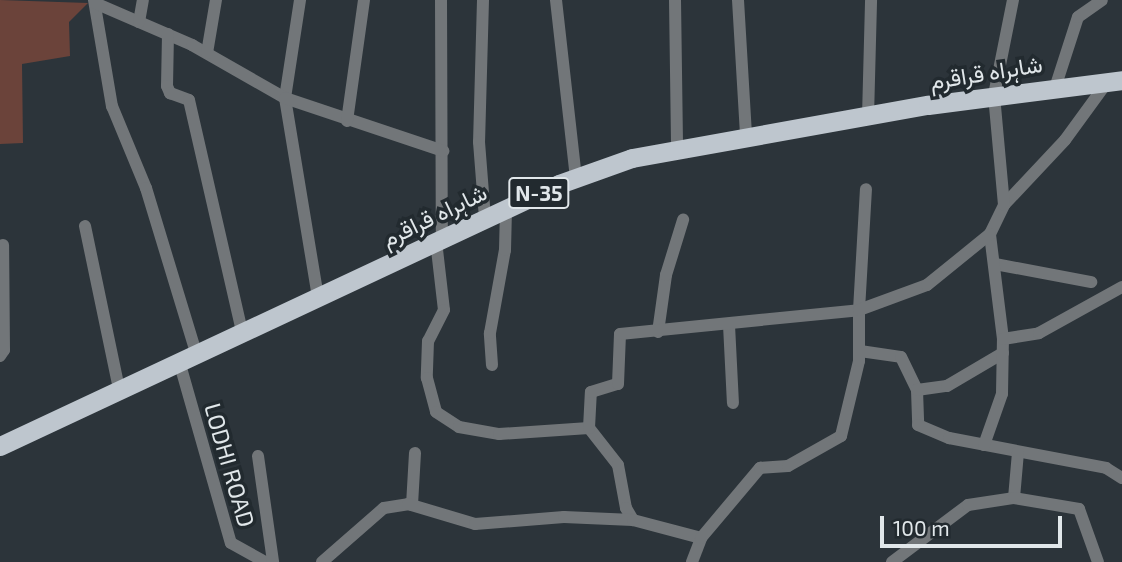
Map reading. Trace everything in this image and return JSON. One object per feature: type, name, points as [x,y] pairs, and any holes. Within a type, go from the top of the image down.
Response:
[{"type":"highway","name":"شاہراہ قراقرم","points":[[0,446],[576,177],[677,149],[746,136],[1056,85],[1115,80]]},
{"type":"street","points":[[139,22],[143,0]]},
{"type":"street","points":[[207,53],[216,0]]},
{"type":"street","points":[[300,0],[285,98],[318,297]]},
{"type":"street","points":[[347,121],[364,0]]},
{"type":"street","points":[[441,0],[443,151],[439,240],[444,310],[428,341],[427,378],[436,412],[459,427],[499,434],[589,428]]},
{"type":"street","points":[[483,0],[479,142],[485,218]]},
{"type":"street","points":[[556,0],[576,177]]},
{"type":"street","points":[[675,0],[677,149]]},
{"type":"street","points":[[737,0],[746,136]]},
{"type":"street","points":[[868,117],[872,0]]},
{"type":"street","points":[[1004,205],[994,95],[1013,0]]},
{"type":"street","points":[[1056,85],[1078,17],[1101,0]]},
{"type":"street","points":[[95,1],[207,53],[285,98],[443,151]]},
{"type":"street","name":"LODHI ROAD","points":[[95,1],[112,106],[146,188],[231,543],[265,562]]},
{"type":"street","points":[[168,34],[167,86],[170,93],[189,100],[243,331]]},
{"type":"street","points":[[633,520],[618,465],[589,428],[591,392],[618,384],[621,334],[859,310],[927,285],[990,234],[1004,205],[1065,140],[1115,80]]},
{"type":"street","points":[[692,562],[701,538],[760,468],[788,466],[841,436],[860,351],[859,310],[866,189]]},
{"type":"street","points":[[492,365],[490,333],[505,250],[506,208]]},
{"type":"street","points":[[658,332],[666,275],[684,220]]},
{"type":"street","points":[[85,226],[119,389]]},
{"type":"street","points":[[984,445],[1002,394],[1003,339],[990,234]]},
{"type":"street","points":[[0,356],[4,350],[3,245]]},
{"type":"street","points":[[995,264],[1091,282]]},
{"type":"street","points":[[1003,339],[1038,333],[1122,287]]},
{"type":"street","points":[[729,325],[733,403]]},
{"type":"street","points":[[860,351],[901,357],[917,390],[918,425],[984,445],[1107,468],[1122,478]]},
{"type":"street","points":[[917,390],[947,386],[1003,353]]},
{"type":"street","points":[[1014,499],[1018,452]]},
{"type":"street","points":[[412,505],[415,453]]},
{"type":"street","points":[[258,456],[272,562]]},
{"type":"street","points":[[892,562],[968,505],[1014,499],[1043,499],[1079,509],[1098,562]]},
{"type":"street","points":[[322,562],[384,508],[412,505],[475,524],[564,517],[633,520],[701,538]]},
{"type":"shaded area","points":[[0,0],[88,3],[69,22],[70,56],[22,64],[23,143],[0,144]]}]
